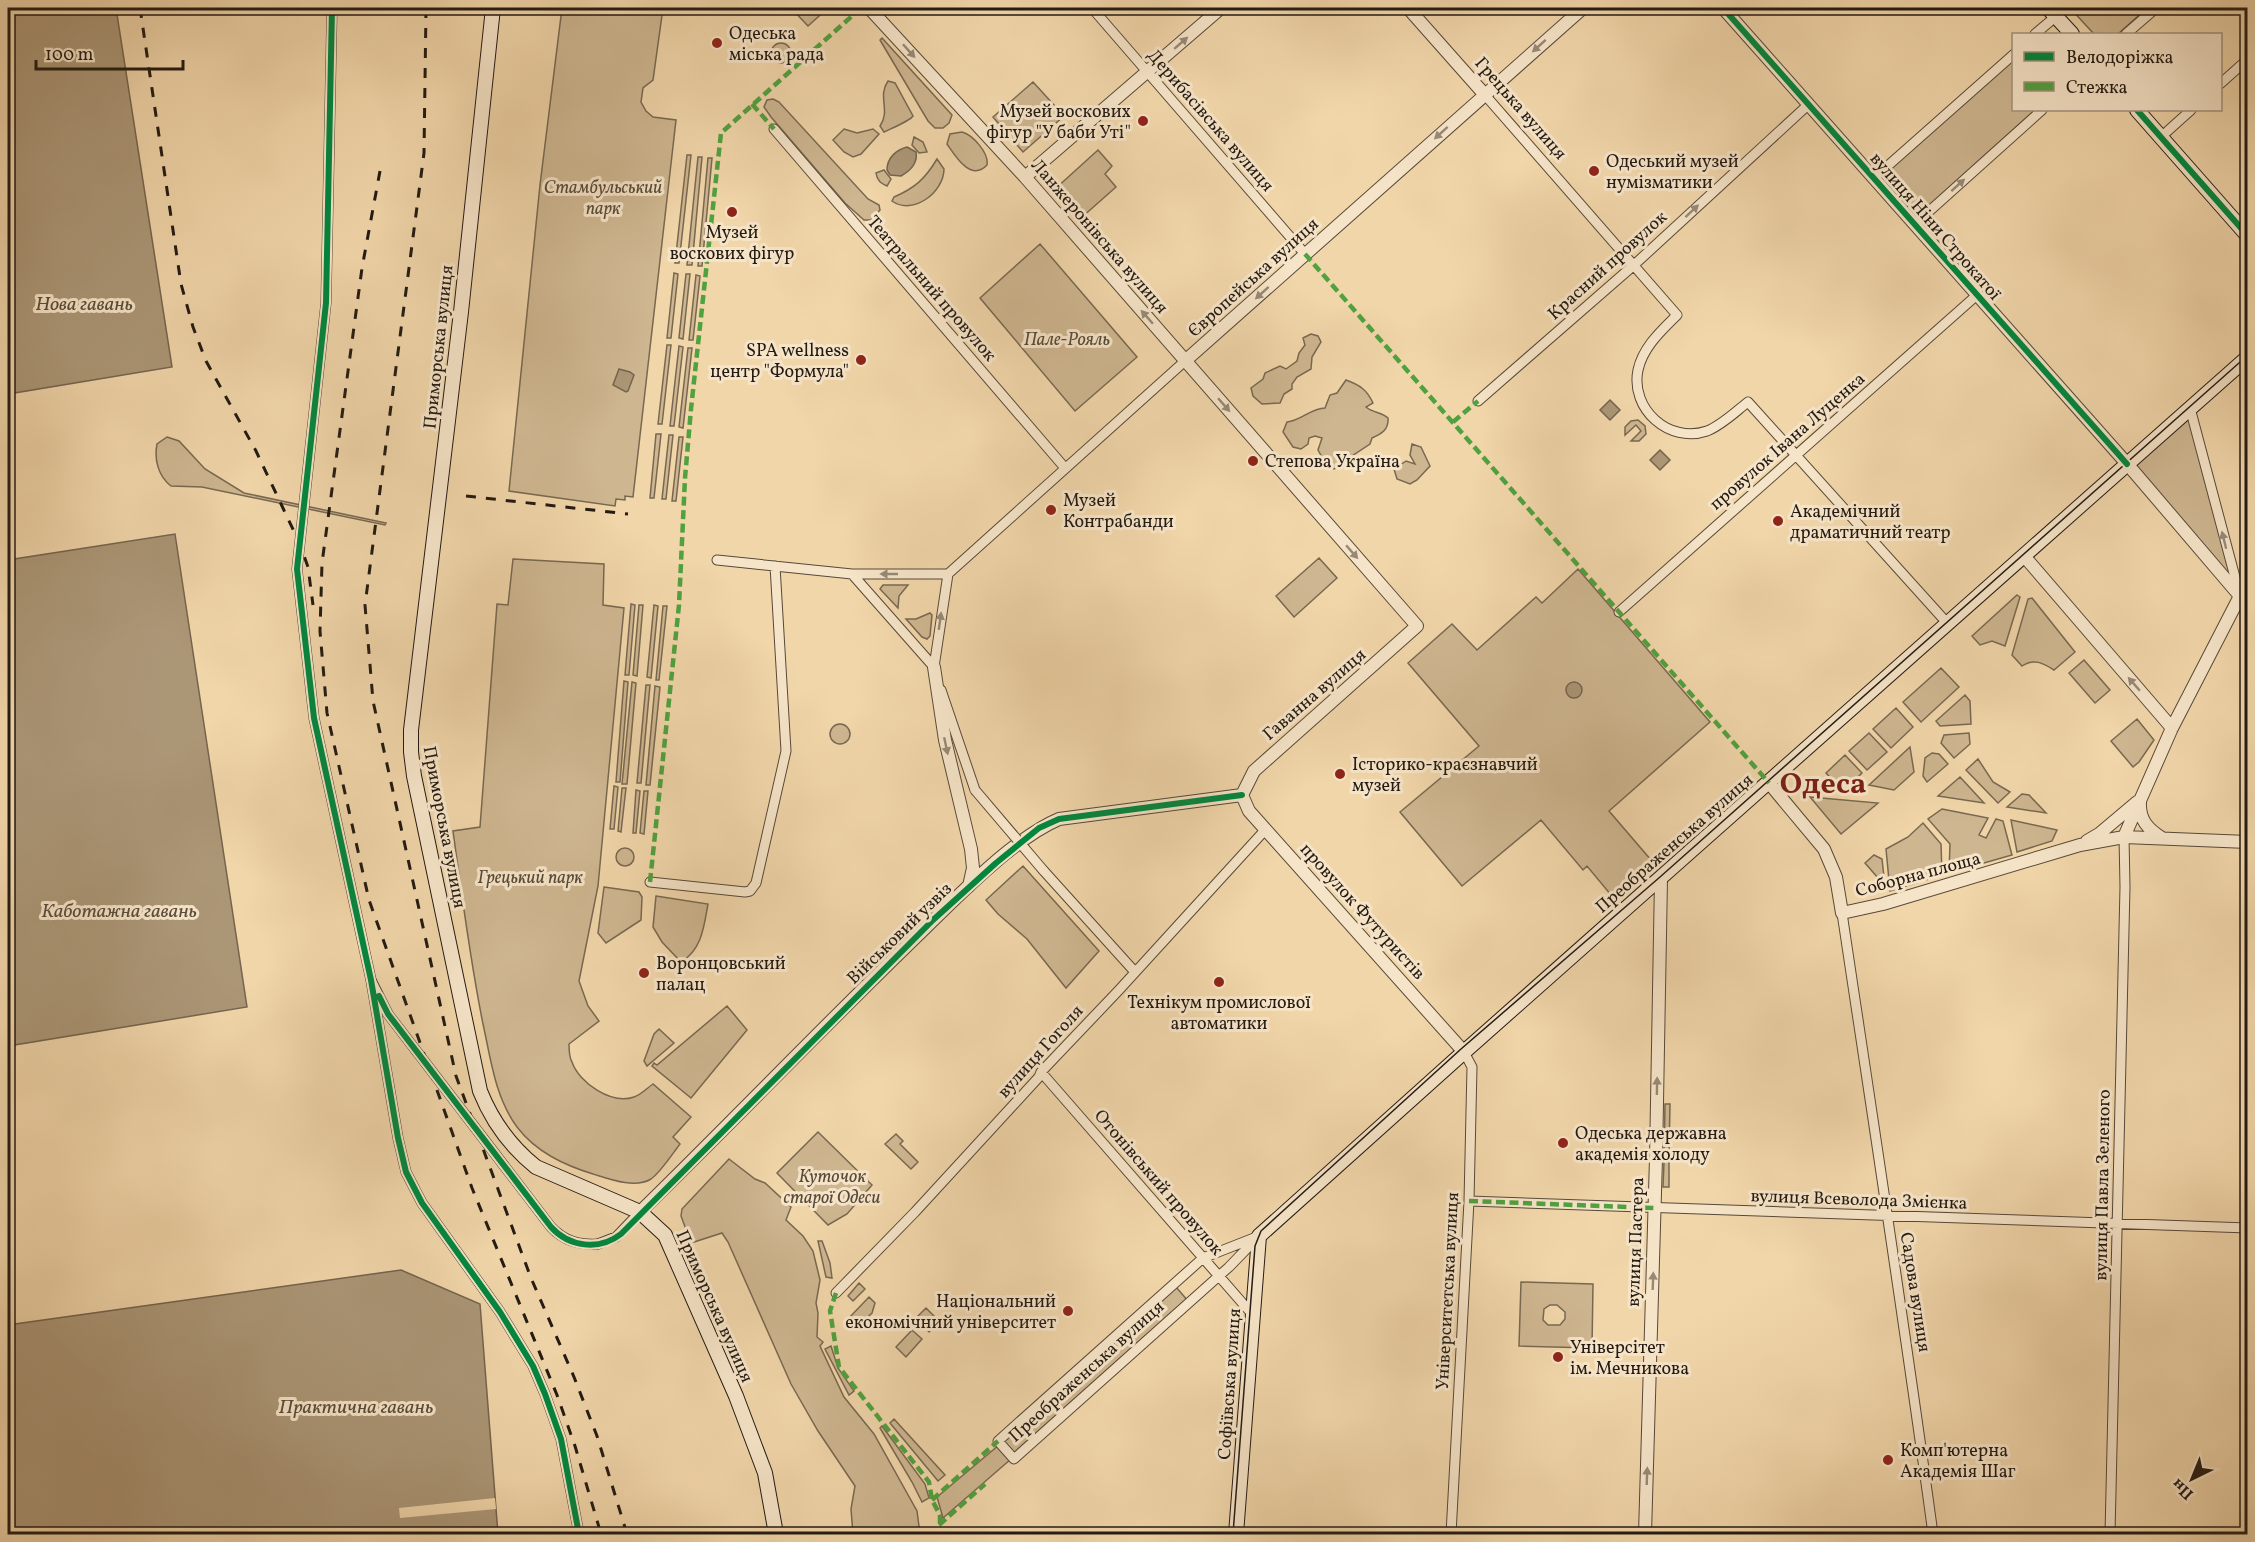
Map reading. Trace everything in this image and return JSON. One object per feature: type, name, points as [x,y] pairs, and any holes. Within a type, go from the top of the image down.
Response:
[{"type":"main road","name":"Приморська вулиця","points":[[494,8],[412,722],[411,752],[480,1091],[488,1111],[503,1133],[536,1167],[640,1212],[665,1235],[736,1396],[765,1473],[776,1534]]},
{"type":"main road","points":[[2057,10],[2071,33]]},
{"type":"main road","points":[[2138,111],[2247,236]]},
{"type":"main road","name":"Преображенська вулиця","points":[[1259,1236],[1463,1050],[1769,783],[2247,357]]},
{"type":"main road","name":"Софіївська вулиця","points":[[1236,1534],[1259,1236]]},
{"type":"street","points":[[332,8],[326,303],[297,556],[299,599],[315,727],[371,980],[406,1172],[422,1203],[501,1312],[532,1366],[561,1439],[579,1534]]},
{"type":"street","name":"Ланжеронівська вулиця","points":[[869,8],[1025,177],[1418,626]]},
{"type":"street","name":"Дерибасівська вулиця","points":[[1092,8],[1305,254]]},
{"type":"street","points":[[1025,177],[1221,8]]},
{"type":"street","name":"Грецька вулиця","points":[[1408,8],[1677,315],[1652,341],[1638,369],[1638,389],[1644,408],[1651,417],[1667,429],[1696,434],[1715,427],[1748,402],[1796,456]]},
{"type":"street","name":"Європейська вулиця","points":[[948,574],[1583,8]]},
{"type":"street","name":"вулиця Ніни Строкатої","points":[[1723,8],[2244,597]]},
{"type":"street","points":[[2127,33],[2156,8]]},
{"type":"street","points":[[2036,33],[2057,10]]},
{"type":"street","points":[[1874,178],[2012,55]]},
{"type":"street","points":[[2222,82],[2247,59]]},
{"type":"street","name":"Красний провулок","points":[[1478,401],[1634,265],[1809,104]]},
{"type":"street","points":[[1915,224],[2041,111]]},
{"type":"street","points":[[2161,136],[2190,111]]},
{"type":"street","name":"Театральний провулок","points":[[774,129],[1065,468]]},
{"type":"street","name":"провулок Івана Луценка","points":[[1619,612],[1977,295]]},
{"type":"street","points":[[2190,408],[2244,597]]},
{"type":"street","points":[[1796,456],[1948,624]]},
{"type":"street","points":[[2024,556],[2172,728]]},
{"type":"street","points":[[717,560],[852,574],[948,574],[934,667],[945,740],[971,849],[973,868],[969,886]]},
{"type":"street","points":[[650,882],[745,892],[750,891],[756,883],[786,751],[775,566]]},
{"type":"street","points":[[852,574],[934,667],[975,790],[1135,972]]},
{"type":"street","name":"Соборна площа","points":[[1769,783],[1824,849],[1836,877],[1842,913],[1883,904],[2080,845],[2124,837],[2172,728],[2244,597]]},
{"type":"street","name":"Гаванна вулиця","points":[[1242,795],[1254,771],[1418,626]]},
{"type":"street","name":"Військовий узвіз","points":[[640,1212],[969,886],[1039,828],[1059,819],[1242,795]]},
{"type":"street","name":"провулок Футуристів","points":[[1242,795],[1249,811],[1463,1050]]},
{"type":"street","points":[[2140,799],[2139,813],[2144,823],[2152,832],[2163,838]]},
{"type":"street","name":"Соборна площа","points":[[2080,845],[2099,834],[2140,799]]},
{"type":"street","name":"вулиця Гоголя","points":[[836,1293],[915,1212],[1266,829]]},
{"type":"street","points":[[2124,837],[2247,842]]},
{"type":"street","name":"вулиця Павла Зеленого","points":[[2110,1534],[2116,1360],[2116,1224],[2125,887],[2124,837]]},
{"type":"street","name":"вулиця Пастера","points":[[1645,1534],[1660,879]]},
{"type":"street","name":"Садова вулиця","points":[[1842,913],[1934,1534]]},
{"type":"street","points":[[371,980],[388,1014],[561,1237],[572,1242],[598,1244],[616,1237],[640,1212]]},
{"type":"street","name":"Університетська вулиця","points":[[1451,1534],[1469,1201],[1472,1067],[1463,1050]]},
{"type":"street","name":"Отонівський провулок","points":[[1041,1072],[1252,1314]]},
{"type":"street","name":"вулиця Всеволода Змієнка","points":[[1469,1201],[2247,1228]]},
{"type":"street","name":"Преображенська вулиця","points":[[1259,1236],[1219,1276],[1014,1459],[998,1441],[1203,1258],[1259,1236]]},
{"type":"green space","name":"Стамбульський парк","points":[[562,8],[663,8],[653,80],[643,88],[641,102],[653,117],[676,120],[633,497],[625,496],[625,500],[616,499],[615,506],[509,491],[540,185]]},
{"type":"green space","points":[[791,8],[828,8],[808,26]]},
{"type":"green space","points":[[2070,8],[2147,8],[2119,33],[2093,33]]},
{"type":"green space","points":[[882,38],[952,115],[949,123],[943,128],[935,128],[928,121],[880,40]]},
{"type":"green space","points":[[781,43],[788,46],[791,53],[788,60],[781,63],[774,60],[771,53],[774,46]]},
{"type":"green space","points":[[2012,57],[2012,111],[2036,111],[1915,221],[1876,178]]},
{"type":"green space","points":[[888,81],[895,83],[913,116],[884,132],[880,126],[884,114],[885,87]]},
{"type":"green space","points":[[1033,82],[1064,116],[1023,152],[993,117]]},
{"type":"green space","points":[[773,99],[779,102],[868,199],[879,205],[880,210],[871,220],[864,220],[845,203],[771,117],[764,107],[767,100]]},
{"type":"green space","points":[[844,129],[857,133],[873,129],[879,134],[861,154],[853,157],[844,152],[833,140]]},
{"type":"green space","points":[[962,132],[983,150],[987,165],[981,170],[975,171],[964,166],[947,144],[950,134]]},
{"type":"green space","points":[[914,137],[923,142],[927,152],[919,153],[912,145]]},
{"type":"green space","points":[[1098,150],[1112,166],[1105,174],[1116,187],[1081,218],[1055,189]]},
{"type":"green space","points":[[687,155],[691,155],[679,263],[675,263]]},
{"type":"green space","points":[[698,157],[702,157],[692,265],[687,265]]},
{"type":"green space","points":[[708,158],[712,158],[702,266],[698,266]]},
{"type":"green space","points":[[937,159],[944,169],[943,178],[933,193],[918,204],[909,206],[892,201],[894,197],[919,182]]},
{"type":"green space","points":[[884,170],[891,179],[887,186],[877,178],[876,173]]},
{"type":"green space","name":"Пале-Рояль","points":[[1040,244],[1137,357],[1075,411],[980,298]]},
{"type":"green space","points":[[674,273],[678,274],[671,338],[667,338]]},
{"type":"green space","points":[[686,274],[690,274],[683,339],[679,338]]},
{"type":"green space","points":[[696,275],[700,276],[693,340],[689,340]]},
{"type":"green space","points":[[1311,334],[1318,336],[1321,342],[1312,357],[1311,369],[1297,377],[1292,384],[1292,389],[1284,394],[1280,403],[1262,404],[1253,396],[1251,388],[1263,379],[1265,373],[1280,366],[1286,369],[1297,361],[1305,345],[1303,338]]},
{"type":"green space","points":[[667,345],[671,345],[662,424],[658,424]]},
{"type":"green space","points":[[679,346],[683,347],[674,426],[670,426]]},
{"type":"green space","points":[[688,348],[692,348],[683,428],[679,427]]},
{"type":"green space","points":[[1346,380],[1366,391],[1373,403],[1366,407],[1386,416],[1388,422],[1384,431],[1372,438],[1370,444],[1349,458],[1347,463],[1334,469],[1330,467],[1329,458],[1322,457],[1318,450],[1322,438],[1315,436],[1309,438],[1308,444],[1301,449],[1293,447],[1283,432],[1287,422],[1325,408],[1330,395],[1337,393]]},
{"type":"green space","points":[[2190,408],[2240,596],[2127,464]]},
{"type":"green space","points":[[1638,420],[1645,426],[1646,434],[1639,441],[1631,441],[1641,431],[1636,425],[1625,435],[1625,427],[1631,421]]},
{"type":"green space","points":[[656,434],[661,434],[654,498],[650,498]]},
{"type":"green space","points":[[669,435],[673,435],[666,499],[662,499]]},
{"type":"green space","points":[[167,437],[179,441],[205,469],[244,493],[386,523],[385,525],[202,487],[171,486],[160,472],[156,455],[157,444]]},
{"type":"green space","points":[[679,437],[683,437],[676,501],[672,501]]},
{"type":"green space","points":[[1412,444],[1421,447],[1430,466],[1410,484],[1397,479],[1394,469],[1406,461],[1415,464],[1410,455]]},
{"type":"green space","points":[[1319,558],[1337,578],[1294,617],[1276,596]]},
{"type":"green space","name":"Грецький парк","points":[[513,559],[604,564],[603,605],[624,608],[598,886],[579,981],[588,1006],[599,1021],[569,1044],[569,1049],[570,1058],[576,1070],[597,1090],[616,1098],[625,1099],[637,1096],[653,1084],[691,1117],[673,1137],[680,1144],[658,1172],[645,1182],[622,1182],[561,1162],[533,1144],[525,1136],[510,1115],[499,1091],[478,1000],[453,831],[480,827],[497,604],[508,605]]},
{"type":"green space","points":[[1578,569],[1710,722],[1609,811],[1651,860],[1611,895],[1587,866],[1583,870],[1541,820],[1462,886],[1400,812],[1479,746],[1408,663],[1452,624],[1477,650],[1536,597],[1542,603]]},
{"type":"green space","points":[[883,585],[908,585],[899,596],[898,608],[880,589]]},
{"type":"green space","points":[[2017,595],[2020,597],[2005,646],[1992,641],[1980,645],[1972,636]]},
{"type":"green space","points":[[2032,598],[2075,652],[2054,670],[2038,662],[2022,666],[2012,655],[2028,599]]},
{"type":"green space","points":[[631,604],[635,605],[629,675],[625,675]]},
{"type":"green space","points":[[639,605],[643,605],[637,676],[633,675]]},
{"type":"green space","points":[[654,605],[658,606],[651,678],[647,677]]},
{"type":"green space","points":[[663,606],[667,606],[659,680],[656,680]]},
{"type":"green space","points":[[930,613],[932,615],[930,636],[927,639],[922,637],[906,619],[916,619]]},
{"type":"green space","points":[[2084,660],[2110,690],[2095,703],[2069,673]]},
{"type":"green space","points":[[1941,668],[1959,687],[1921,722],[1903,702]]},
{"type":"green space","points":[[624,681],[628,682],[620,782],[616,782]]},
{"type":"green space","points":[[632,682],[636,683],[627,784],[622,784]]},
{"type":"green space","points":[[646,685],[650,685],[641,783],[637,783]]},
{"type":"green space","points":[[655,686],[660,687],[650,785],[646,785]]},
{"type":"green space","points":[[1965,695],[1970,701],[1971,724],[1940,726],[1936,721]]},
{"type":"green space","points":[[1896,708],[1913,727],[1891,748],[1873,729]]},
{"type":"green space","points":[[2137,719],[2154,740],[2133,767],[2111,741]]},
{"type":"green space","points":[[836,724],[844,724],[850,730],[850,738],[844,744],[836,744],[830,738],[830,730]]},
{"type":"green space","points":[[1869,733],[1887,752],[1867,770],[1849,751]]},
{"type":"green space","points":[[1969,733],[1970,744],[1954,758],[1941,743],[1944,735]]},
{"type":"green space","points":[[1910,747],[1914,772],[1894,790],[1869,785]]},
{"type":"green space","points":[[1932,753],[1939,754],[1948,764],[1927,782],[1923,776],[1925,758]]},
{"type":"green space","points":[[1845,755],[1862,773],[1850,785],[1838,786],[1826,773]]},
{"type":"green space","points":[[1978,759],[1993,782],[2010,792],[1998,803],[1966,770]]},
{"type":"green space","points":[[1960,777],[1984,803],[1938,796]]},
{"type":"green space","points":[[614,786],[618,787],[614,829],[610,829]]},
{"type":"green space","points":[[622,788],[626,788],[621,832],[618,831]]},
{"type":"green space","points":[[636,790],[640,791],[636,833],[633,833]]},
{"type":"green space","points":[[644,791],[648,791],[644,834],[640,833]]},
{"type":"green space","points":[[2022,794],[2029,795],[2046,813],[2007,807]]},
{"type":"green space","points":[[1810,797],[1878,803],[1841,834]]},
{"type":"green space","points":[[1942,809],[1988,818],[1979,835],[1986,838],[1996,819],[2003,821],[2012,855],[1949,873],[1950,844],[1928,819]]},
{"type":"green space","points":[[2011,820],[2057,830],[2052,841],[2017,852]]},
{"type":"green space","points":[[1923,823],[1941,844],[1942,875],[1890,891],[1886,849],[1908,837]]},
{"type":"green space","points":[[625,848],[631,851],[634,857],[631,863],[625,866],[619,863],[616,857],[619,851]]},
{"type":"green space","points":[[1874,855],[1882,859],[1885,886],[1865,863]]},
{"type":"green space","points":[[1023,866],[1099,951],[1066,988],[1027,939],[998,914],[986,900]]},
{"type":"green space","points":[[604,887],[639,892],[642,897],[641,920],[606,943],[598,933]]},
{"type":"green space","points":[[656,896],[708,904],[698,944],[694,951],[681,962],[662,942],[653,927]]},
{"type":"green space","points":[[727,1006],[747,1030],[691,1098],[652,1066],[654,1063],[657,1065]]},
{"type":"green space","points":[[659,1029],[674,1043],[647,1066],[644,1061],[654,1034]]},
{"type":"green space","points":[[1665,1104],[1670,1104],[1669,1154],[1664,1154]]},
{"type":"green space","name":"Куточок старої Одеси","points":[[818,1132],[872,1185],[847,1214],[828,1225],[777,1173]]},
{"type":"green space","points":[[896,1134],[903,1141],[900,1144],[918,1162],[911,1169],[885,1144]]},
{"type":"green space","points":[[729,1159],[755,1179],[765,1183],[791,1207],[786,1220],[803,1236],[813,1251],[820,1280],[816,1303],[817,1337],[823,1342],[820,1346],[844,1397],[874,1434],[917,1511],[920,1534],[853,1534],[851,1509],[855,1486],[818,1431],[791,1384],[728,1242],[722,1233],[691,1243],[681,1216],[682,1209]]},
{"type":"green space","points":[[1664,1162],[1669,1162],[1669,1187],[1663,1187]]},
{"type":"green space","points":[[818,1241],[822,1241],[830,1263],[832,1278],[826,1277]]},
{"type":"green space","points":[[1521,1282],[1593,1284],[1592,1348],[1519,1346]],"holes":[[[1550,1305],[1557,1305],[1565,1312],[1565,1319],[1560,1325],[1548,1325],[1543,1320],[1544,1309]]]},
{"type":"green space","points":[[859,1283],[865,1289],[853,1301],[848,1296]]},
{"type":"green space","points":[[1176,1287],[1188,1301],[1014,1455],[1002,1442]]},
{"type":"green space","points":[[869,1297],[875,1303],[872,1313],[855,1329],[847,1320]]},
{"type":"green space","points":[[926,1308],[939,1321],[929,1332],[916,1318]]},
{"type":"green space","points":[[912,1330],[922,1339],[906,1357],[896,1347]]},
{"type":"green space","points":[[831,1346],[838,1368],[854,1391],[849,1395],[825,1349]]},
{"type":"green space","points":[[894,1419],[945,1475],[938,1481],[890,1423]]},
{"type":"green space","points":[[882,1426],[925,1484],[929,1498],[922,1502],[880,1428]]},
{"type":"green space","points":[[999,1445],[1011,1459],[943,1518],[937,1497]]},
{"type":"water","name":"Нова гавань","points":[[8,8],[116,8],[172,367],[8,394]]},
{"type":"water","points":[[907,147],[916,152],[913,166],[901,176],[890,175],[887,166],[890,158],[899,150]]},
{"type":"water","points":[[619,369],[634,375],[626,392],[613,385]]},
{"type":"water","points":[[1610,400],[1620,410],[1610,420],[1600,410]]},
{"type":"water","points":[[1660,450],[1670,460],[1660,470],[1650,460]]},
{"type":"water","name":"Каботажна гавань","points":[[175,534],[247,1007],[8,1046],[8,560]]},
{"type":"water","points":[[1571,682],[1577,682],[1582,690],[1580,696],[1571,698],[1566,693],[1566,687]]},
{"type":"water","name":"Практична гавань","points":[[401,1270],[480,1304],[498,1534],[8,1534],[8,1325]]},
{"type":"pier","points":[[495,1498],[496,1509],[400,1518],[399,1508]]},
{"type":"tram line","points":[[1233,1534],[1255,1246],[1261,1231],[1461,1049],[1660,877],[2248,355]]},
{"type":"railway","points":[[140,8],[181,284],[193,327],[206,361],[256,451],[299,542],[308,567],[313,605]]},
{"type":"railway","points":[[426,8],[424,153],[365,605],[373,701],[456,1076],[531,1278],[597,1436],[627,1534]]},
{"type":"railway","points":[[380,171],[362,268],[322,563],[320,631],[327,713],[369,900],[472,1188],[557,1395],[601,1534]]},
{"type":"railway","points":[[466,496],[628,514]]},
{"type":"marked path","points":[[650,882],[679,605],[691,409],[721,133],[861,8]]},
{"type":"marked path","points":[[752,104],[774,129]]},
{"type":"marked path","points":[[1305,254],[1769,783]]},
{"type":"marked path","points":[[1453,422],[1478,401]]},
{"type":"marked path","points":[[1469,1201],[1654,1208]]},
{"type":"marked path","points":[[836,1293],[830,1311],[839,1367],[929,1482],[932,1500],[940,1515],[940,1534]]},
{"type":"marked path","points":[[932,1500],[998,1441]]},
{"type":"marked path","points":[[939,1525],[985,1484]]},
{"type":"cycle path","points":[[332,8],[326,303],[297,569],[314,718],[371,980],[406,1172],[422,1203],[500,1312],[533,1366],[561,1439],[579,1534]]},
{"type":"cycle path","points":[[1723,8],[2127,464]]},
{"type":"cycle path","points":[[2138,111],[2248,236]]},
{"type":"cycle path","points":[[379,996],[388,1014],[551,1227],[558,1234],[575,1242],[594,1245],[603,1243],[621,1234],[933,920],[1039,828],[1059,819],[1242,795]]},
{"type":"place","name":"Одеська міська рада","points":[[717,43]]},
{"type":"place","name":"Музей воскових фігур \"У баби Уті\"","points":[[1143,121]]},
{"type":"place","name":"Одеський музей нумізматики","points":[[1594,171]]},
{"type":"place","name":"Музей воскових фігур","points":[[732,212]]},
{"type":"place","name":"SPA wellness центр \"Формула\"","points":[[861,360]]},
{"type":"place","name":"Степова Україна","points":[[1253,461]]},
{"type":"place","name":"Музей Контрабанди","points":[[1051,510]]},
{"type":"place","name":"Академічний драматичний театр","points":[[1778,521]]},
{"type":"place","name":"Історико-краєзнавчий музей","points":[[1340,774]]},
{"type":"place","name":"Воронцовський палац","points":[[644,973]]},
{"type":"place","name":"Технікум промислової автоматики","points":[[1219,982]]},
{"type":"place","name":"Одеська державна академія холоду","points":[[1563,1143]]},
{"type":"place","name":"Національний економічний університет","points":[[1068,1311]]},
{"type":"place","name":"Універсітет ім. Мечникова","points":[[1558,1357]]},
{"type":"place","name":"Комп'ютерна Академія Шаг","points":[[1888,1460]]},
{"type":"district","name":"Одеса","points":[[1823,783]]}]
